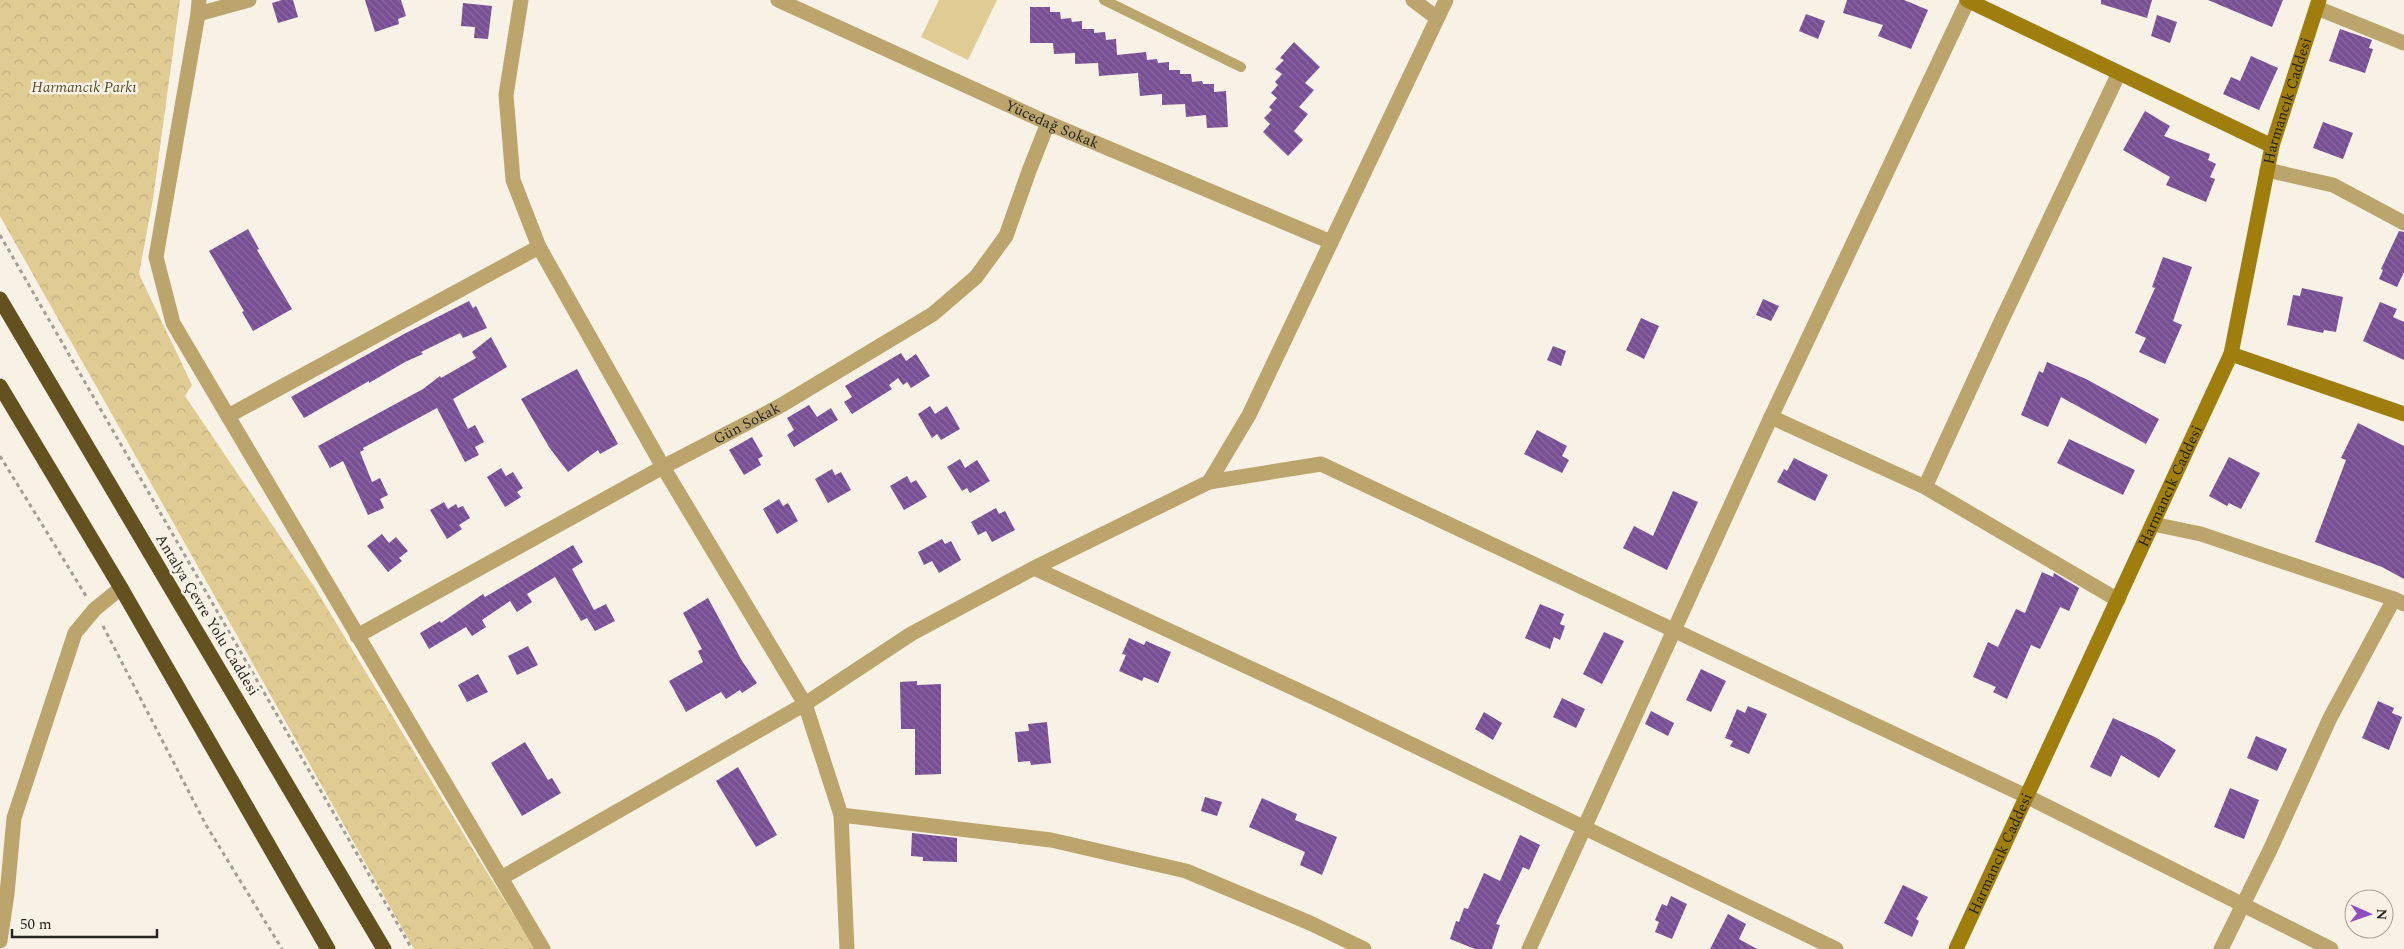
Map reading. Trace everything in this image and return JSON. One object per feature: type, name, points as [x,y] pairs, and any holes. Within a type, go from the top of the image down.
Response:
[{"type":"highway","name":"Antalya Çevre Yolu Caddesi","points":[[0,299],[384,949]]},
{"type":"highway","points":[[0,386],[121,588],[328,949]]},
{"type":"street","points":[[249,0],[199,7],[156,257],[173,323],[543,949]]},
{"type":"street","points":[[522,0],[506,95],[513,180],[539,247],[662,467],[805,704],[842,815],[847,949]]},
{"type":"street","name":"Yücedağ Sokak","points":[[778,0],[1048,123],[1331,242]]},
{"type":"street","points":[[1413,0],[1437,18]]},
{"type":"street","points":[[1208,482],[1248,415],[1446,0]]},
{"type":"street","points":[[1529,949],[1672,631],[1967,0],[2272,146]]},
{"type":"street","points":[[2318,4],[2404,43]]},
{"type":"street","name":"Harmancık Caddesi","points":[[1956,949],[2028,797],[2231,354],[2272,146],[2318,4]]},
{"type":"street","points":[[1925,487],[2119,73]]},
{"type":"street","name":"Gün Sokak","points":[[357,636],[662,467],[780,406],[933,314],[976,277],[1006,236],[1048,123]]},
{"type":"street","points":[[2267,170],[2333,185],[2404,223]]},
{"type":"street","points":[[228,416],[539,247]]},
{"type":"street","points":[[2231,354],[2404,414]]},
{"type":"street","points":[[1771,417],[1925,487],[2118,600]]},
{"type":"street","points":[[500,878],[805,704],[911,634],[1034,568],[1208,482],[1321,464],[1672,631],[2028,797],[2331,949]]},
{"type":"street","points":[[2153,524],[2202,534],[2399,602],[2330,718],[2220,949]]},
{"type":"street","points":[[1034,568],[1332,706],[1836,949]]},
{"type":"street","points":[[0,941],[7,894],[14,818],[75,633],[94,610],[121,588]]},
{"type":"street","points":[[842,815],[1051,840],[1186,871],[1310,923],[1364,949]]},
{"type":"lane","points":[[1104,0],[1241,67]]},
{"type":"path","points":[[0,235],[412,949]]},
{"type":"path","points":[[0,456],[94,610],[140,702],[206,825],[282,949]]},
{"type":"green space","name":"Harmancık Parkı","points":[[0,0],[180,0],[153,199],[139,274],[192,385],[185,396],[315,588],[535,949],[414,949],[0,216]]},
{"type":"green space","points":[[939,0],[997,0],[968,60],[921,37]]},
{"type":"building","points":[[282,0],[293,0],[298,17],[278,23],[272,3]]},
{"type":"building","points":[[365,0],[401,0],[406,16],[398,19],[399,24],[375,32]]},
{"type":"building","points":[[1847,0],[1904,0],[1928,10],[1911,49],[1878,36],[1883,25],[1843,13]]},
{"type":"building","points":[[2101,0],[2152,0],[2147,18],[2101,4]]},
{"type":"building","points":[[2208,0],[2283,0],[2272,27]]},
{"type":"building","points":[[463,3],[492,6],[488,39],[474,38],[475,27],[461,26]]},
{"type":"building","points":[[1030,7],[1050,7],[1050,12],[1060,12],[1061,19],[1071,18],[1072,22],[1082,21],[1082,29],[1094,29],[1094,33],[1105,32],[1106,40],[1116,39],[1117,55],[1146,52],[1147,60],[1157,59],[1158,63],[1169,62],[1169,70],[1180,70],[1180,74],[1191,74],[1192,82],[1202,81],[1203,84],[1214,84],[1214,92],[1226,91],[1228,127],[1207,128],[1206,115],[1186,117],[1185,104],[1162,105],[1162,94],[1140,96],[1138,73],[1099,76],[1098,63],[1075,64],[1075,53],[1054,54],[1053,43],[1030,43]]},
{"type":"building","points":[[1806,14],[1825,21],[1818,39],[1799,31]]},
{"type":"building","points":[[2157,15],[2177,22],[2170,43],[2151,36]]},
{"type":"building","points":[[2340,29],[2372,40],[2369,48],[2373,49],[2365,73],[2329,61]]},
{"type":"building","points":[[1294,42],[1320,67],[1305,83],[1314,90],[1299,107],[1308,114],[1294,131],[1303,140],[1288,156],[1263,132],[1270,124],[1264,118],[1272,110],[1269,107],[1277,98],[1271,93],[1278,85],[1275,82],[1282,74],[1275,69],[1284,60],[1280,58]]},
{"type":"building","points":[[2251,56],[2278,68],[2259,110],[2223,94],[2231,77],[2240,81]]},
{"type":"building","points":[[2145,111],[2170,126],[2164,136],[2210,154],[2208,160],[2216,164],[2210,177],[2215,179],[2206,202],[2166,185],[2170,177],[2123,150]]},
{"type":"building","points":[[2323,122],[2353,133],[2343,159],[2313,148]]},
{"type":"building","points":[[248,229],[259,249],[257,250],[292,309],[253,331],[242,312],[244,311],[209,251]]},
{"type":"building","points":[[2399,231],[2404,232],[2404,272],[2397,287],[2379,279],[2383,270],[2381,269]]},
{"type":"building","points":[[2163,257],[2192,267],[2173,321],[2182,325],[2165,364],[2139,352],[2146,338],[2135,333],[2155,288],[2152,287]]},
{"type":"building","points":[[2302,288],[2343,297],[2336,332],[2324,330],[2323,333],[2287,325],[2293,295],[2300,296]]},
{"type":"building","points":[[1763,299],[1779,306],[1771,321],[1756,315]]},
{"type":"building","points":[[469,301],[473,308],[476,306],[487,328],[463,338],[460,333],[421,352],[423,354],[369,383],[369,381],[304,418],[291,397],[404,334]]},
{"type":"building","points":[[2380,302],[2397,309],[2393,317],[2404,322],[2404,360],[2363,341]]},
{"type":"building","points":[[1641,318],[1659,326],[1644,359],[1626,350]]},
{"type":"building","points":[[491,337],[507,367],[453,399],[468,429],[475,425],[484,442],[475,447],[479,455],[465,462],[437,408],[363,448],[364,450],[360,452],[372,482],[380,478],[388,495],[380,499],[384,508],[368,515],[343,461],[330,468],[318,446],[423,389],[440,376],[441,378],[476,358],[472,352]]},
{"type":"building","points":[[1553,346],[1566,351],[1561,366],[1547,360]]},
{"type":"building","points":[[901,353],[906,361],[916,354],[930,376],[911,388],[907,382],[903,385],[898,378],[889,385],[892,389],[852,414],[844,402],[852,397],[845,386]]},
{"type":"building","points":[[2047,362],[2086,379],[2159,419],[2146,444],[2061,397],[2048,427],[2021,415],[2039,371],[2043,373]]},
{"type":"building","points":[[577,369],[618,444],[600,454],[598,450],[568,472],[549,447],[521,399]]},
{"type":"building","points":[[809,405],[817,417],[831,408],[838,420],[794,447],[787,435],[794,430],[787,418]]},
{"type":"building","points":[[930,406],[935,414],[947,406],[960,429],[941,440],[937,434],[932,438],[918,414]]},
{"type":"building","points":[[2358,423],[2404,446],[2404,579],[2382,567],[2315,542],[2346,460],[2341,458]]},
{"type":"building","points":[[1537,430],[1567,446],[1562,456],[1569,460],[1562,473],[1524,454]]},
{"type":"building","points":[[752,437],[763,456],[758,459],[761,465],[744,475],[729,450]]},
{"type":"building","points":[[2069,439],[2135,470],[2123,495],[2057,463]]},
{"type":"building","points":[[2229,457],[2260,473],[2241,509],[2229,503],[2227,506],[2209,496]]},
{"type":"building","points":[[1794,458],[1828,475],[1815,501],[1777,482],[1784,469],[1787,471]]},
{"type":"building","points":[[960,459],[965,468],[977,460],[990,481],[970,493],[967,488],[962,491],[947,467]]},
{"type":"building","points":[[501,468],[506,476],[513,472],[523,488],[517,492],[521,497],[505,507],[487,477]]},
{"type":"building","points":[[832,469],[835,475],[841,472],[851,490],[828,503],[815,479]]},
{"type":"building","points":[[907,476],[911,483],[916,480],[927,497],[904,510],[890,486]]},
{"type":"building","points":[[1673,491],[1698,502],[1667,570],[1623,548],[1634,526],[1653,536]]},
{"type":"building","points":[[779,499],[783,506],[788,503],[798,521],[777,534],[763,509]]},
{"type":"building","points":[[444,502],[448,509],[456,504],[458,508],[463,506],[470,518],[459,525],[462,529],[447,539],[430,510]]},
{"type":"building","points":[[996,508],[999,514],[1005,511],[1015,530],[992,542],[986,531],[978,535],[971,522]]},
{"type":"building","points":[[382,534],[389,543],[396,537],[408,551],[399,558],[402,561],[388,572],[367,546]]},
{"type":"building","points":[[942,539],[945,544],[951,541],[961,560],[939,573],[932,561],[924,565],[918,552]]},
{"type":"building","points":[[573,545],[583,562],[572,569],[594,610],[606,604],[615,621],[595,631],[587,618],[581,621],[555,577],[527,594],[532,602],[517,612],[510,601],[482,620],[486,627],[472,636],[466,627],[429,649],[420,633],[440,621],[441,623],[483,594],[485,597]]},
{"type":"building","points":[[2042,572],[2053,577],[2054,573],[2079,588],[2069,611],[2060,607],[2040,649],[2031,645],[2007,699],[1993,692],[1996,687],[1973,677],[1988,642],[1998,647],[2016,609],[2025,613]]},
{"type":"building","points":[[708,598],[742,661],[757,683],[742,693],[740,690],[726,699],[721,692],[686,712],[669,681],[703,662],[698,651],[702,649],[683,613]]},
{"type":"building","points":[[1540,604],[1564,614],[1560,624],[1565,626],[1560,640],[1554,637],[1550,649],[1525,638]]},
{"type":"building","points":[[1604,632],[1624,641],[1602,684],[1583,674]]},
{"type":"building","points":[[1129,638],[1144,645],[1146,641],[1171,652],[1158,683],[1144,677],[1142,681],[1119,671],[1126,655],[1122,654]]},
{"type":"building","points":[[528,646],[538,665],[517,675],[508,656]]},
{"type":"building","points":[[1701,669],[1726,681],[1711,712],[1686,700]]},
{"type":"building","points":[[478,674],[488,692],[467,702],[458,685]]},
{"type":"building","points":[[917,681],[917,685],[941,684],[941,774],[915,775],[915,729],[901,729],[900,682]]},
{"type":"building","points":[[1562,698],[1585,709],[1576,728],[1553,717]]},
{"type":"building","points":[[2378,701],[2394,708],[2392,713],[2402,717],[2389,750],[2362,738]]},
{"type":"building","points":[[1748,706],[1767,714],[1749,754],[1730,746],[1733,741],[1725,738],[1737,709],[1745,713]]},
{"type":"building","points":[[1651,711],[1674,723],[1668,736],[1645,724]]},
{"type":"building","points":[[1484,712],[1502,723],[1493,740],[1475,729]]},
{"type":"building","points":[[2113,718],[2155,737],[2176,750],[2159,778],[2121,755],[2111,777],[2090,767]]},
{"type":"building","points":[[1047,722],[1051,763],[1031,765],[1030,761],[1018,762],[1015,732],[1029,731],[1028,724]]},
{"type":"building","points":[[2256,736],[2287,749],[2277,771],[2247,758]]},
{"type":"building","points":[[525,742],[548,780],[552,778],[561,793],[522,816],[491,763]]},
{"type":"building","points":[[738,767],[777,835],[756,847],[716,781]]},
{"type":"building","points":[[2230,788],[2259,800],[2244,839],[2214,827]]},
{"type":"building","points":[[1205,797],[1222,802],[1217,816],[1201,811]]},
{"type":"building","points":[[1262,798],[1297,814],[1295,820],[1337,837],[1322,875],[1300,865],[1305,852],[1249,827]]},
{"type":"building","points":[[912,833],[957,838],[957,862],[923,861],[923,857],[911,856]]},
{"type":"building","points":[[1520,835],[1540,845],[1529,870],[1523,867],[1496,924],[1500,925],[1492,949],[1475,949],[1450,939],[1456,921],[1459,922],[1464,908],[1468,909],[1484,873],[1500,881]]},
{"type":"building","points":[[1903,885],[1928,897],[1916,919],[1919,921],[1912,937],[1884,923]]},
{"type":"building","points":[[1671,896],[1687,904],[1672,939],[1655,932],[1659,922],[1655,920],[1662,904],[1667,906]]},
{"type":"building","points":[[1728,914],[1746,924],[1739,939],[1757,949],[1710,949]]}]
